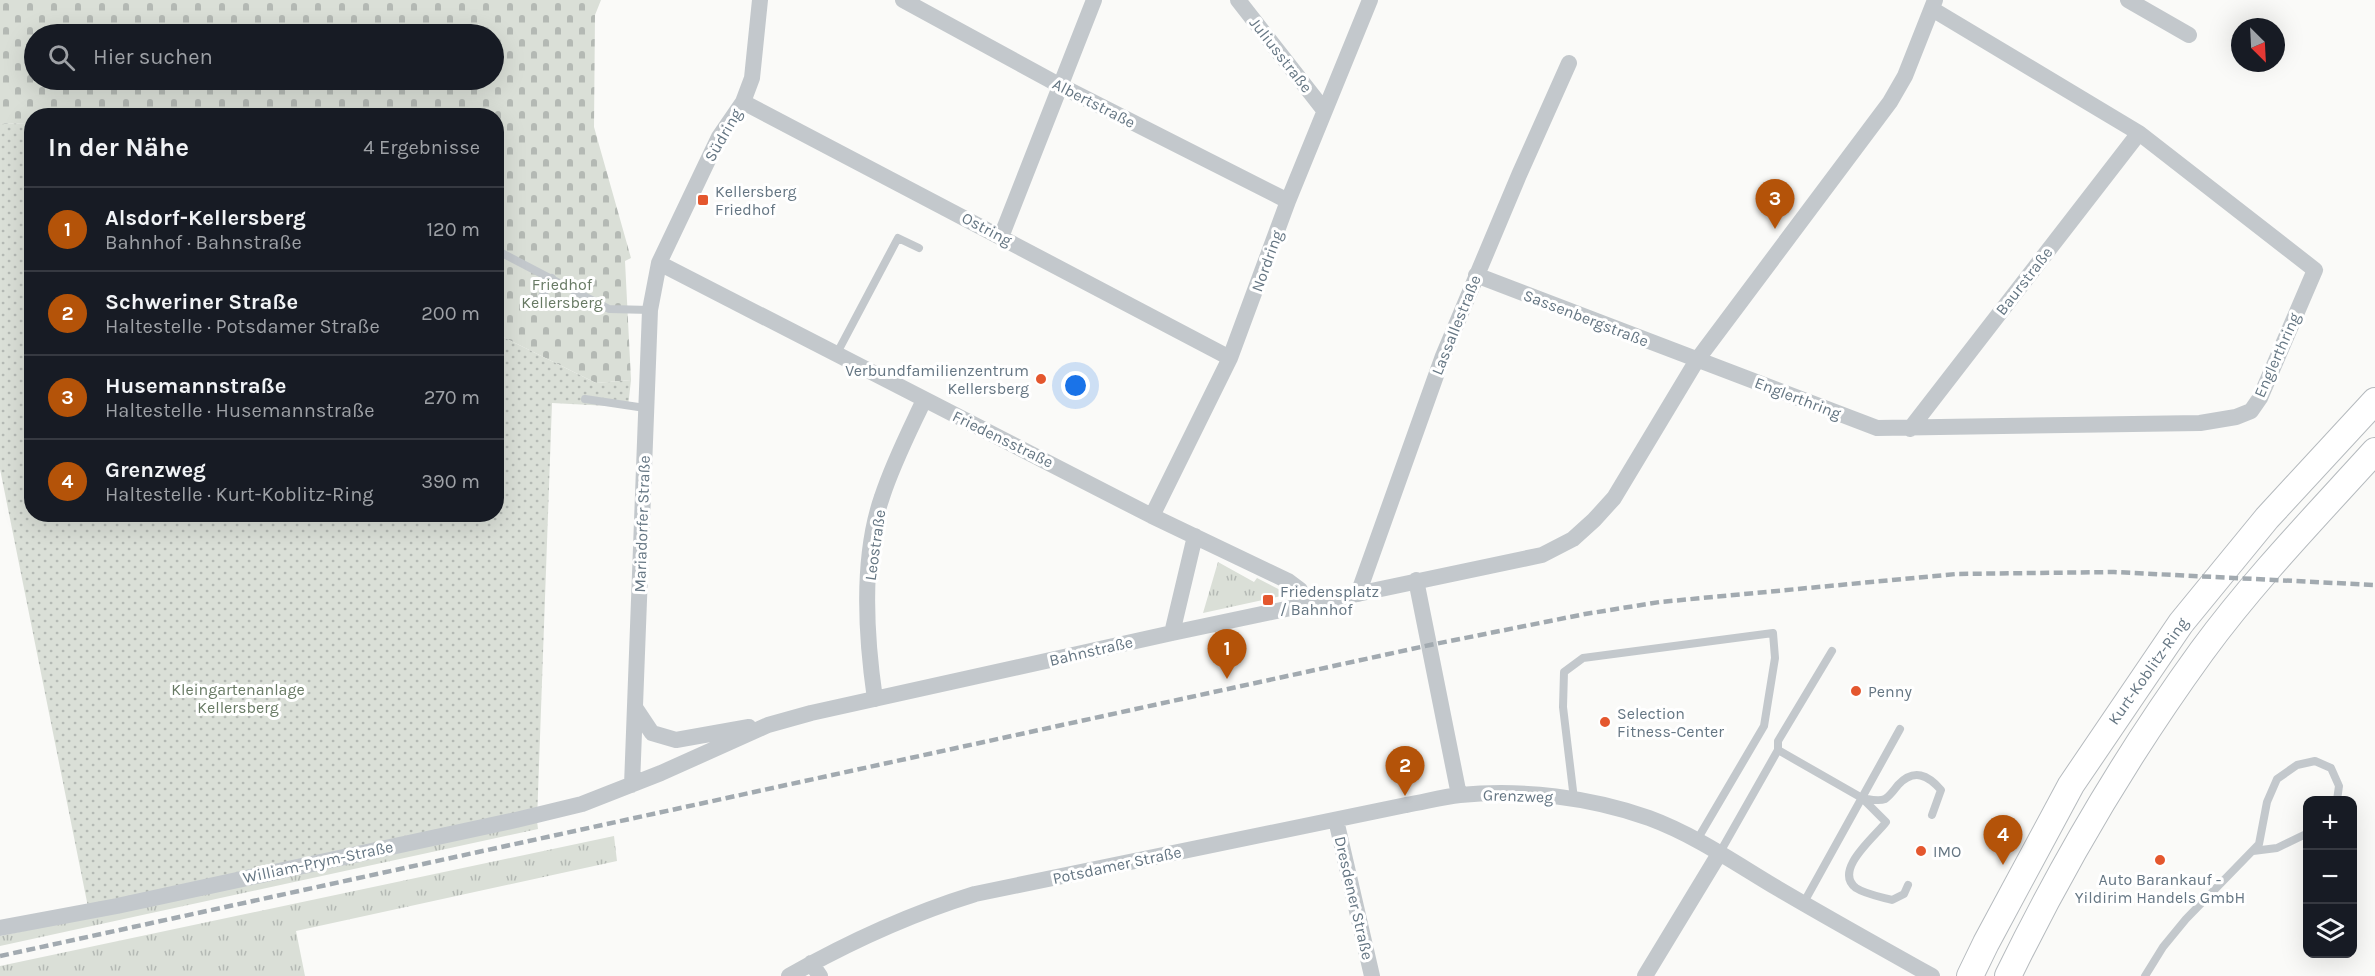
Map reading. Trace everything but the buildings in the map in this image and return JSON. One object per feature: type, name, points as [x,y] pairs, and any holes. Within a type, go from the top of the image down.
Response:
[{"type":"main road","name":"Kurt-Koblitz-Ring","points":[[1970,976],[2071,785],[2181,623],[2267,518],[2375,401]]},
{"type":"main road","name":"Kurt-Koblitz-Ring","points":[[2008,976],[2058,879],[2124,768],[2203,651],[2272,564],[2375,451]]},
{"type":"street","name":"Südring","points":[[660,263],[719,137],[743,102],[752,78],[760,0]]},
{"type":"street","name":"Albertstraße","points":[[903,0],[1059,85],[1288,201]]},
{"type":"street","points":[[1001,237],[1094,0]]},
{"type":"street","name":"Juliusstraße","points":[[1238,0],[1324,110]]},
{"type":"street","name":"Nordring","points":[[1152,516],[1230,358],[1288,201],[1370,0]]},
{"type":"street","points":[[2128,0],[2189,35]]},
{"type":"street","name":"Englerthring","points":[[1697,360],[1877,428],[2200,423],[2236,417],[2251,411],[2260,398],[2315,270],[2139,134],[1934,4]]},
{"type":"street","name":"Bahnstraße","points":[[636,709],[652,733],[676,740],[716,731],[768,725],[1172,633],[1542,555],[1573,539],[1614,498],[1697,360],[1890,102],[1905,76],[1934,4]]},
{"type":"street","name":"Lassallestraße","points":[[1358,594],[1443,356],[1569,63]]},
{"type":"street","name":"Ostring","points":[[743,102],[1230,358]]},
{"type":"street","name":"Baurstraße","points":[[1910,429],[2139,134]]},
{"type":"street","name":"Mariadorfer Straße","points":[[632,785],[650,310],[660,263]]},
{"type":"street","name":"Friedensstraße","points":[[660,263],[1152,516],[1288,580],[1300,590],[1307,604]]},
{"type":"street","name":"Sassenbergstraße","points":[[1476,275],[1697,360]]},
{"type":"street","name":"Leostraße","points":[[875,699],[868,635],[870,552],[881,499],[900,450],[924,400]]},
{"type":"street","points":[[1172,633],[1195,536]]},
{"type":"street","name":"Grenzweg","points":[[1416,580],[1459,795],[1517,794],[1574,800],[1648,818],[1696,840],[1803,904],[1932,976]]},
{"type":"street","name":"Bahnstraße","points":[[632,785],[768,725]]},
{"type":"street","name":"William-Prym-Straße","points":[[0,928],[117,906],[516,820],[582,804],[632,785]]},
{"type":"street","name":"Potsdamer Straße","points":[[789,976],[816,970],[886,925],[933,906],[975,894],[1459,795]]},
{"type":"street","name":"Dresdener Straße","points":[[1336,820],[1372,976]]},
{"type":"street","points":[[1645,976],[1719,854]]},
{"type":"lane","points":[[836,355],[898,238],[919,248]]},
{"type":"lane","points":[[504,254],[609,309],[650,310]]},
{"type":"lane","points":[[539,302],[552,278]]},
{"type":"lane","points":[[585,399],[645,408]]},
{"type":"lane","points":[[1574,800],[1563,707],[1564,672],[1583,658],[1773,633],[1775,658],[1764,726],[1696,840]]},
{"type":"lane","points":[[1719,854],[1778,750],[1778,741],[1832,651]]},
{"type":"lane","points":[[1803,904],[1900,729]]},
{"type":"lane","points":[[1778,750],[1862,798],[1886,822],[1856,857],[1849,870],[1851,884],[1857,889],[1892,900],[1899,899],[1908,885]]},
{"type":"lane","points":[[2145,976],[2163,947],[2186,919],[2259,844],[2267,802],[2277,779],[2297,765],[2315,761],[2331,768],[2338,786],[2337,796]]},
{"type":"lane","points":[[1862,798],[1884,800],[1900,783],[1910,777],[1920,775],[1932,780],[1941,790],[1932,815]]},
{"type":"lane","points":[[2253,851],[2277,848],[2303,835]]},
{"type":"green space","name":"Friedhof Kellersberg","points":[[0,0],[601,0],[595,15],[594,127],[631,258],[625,261],[631,380],[596,383],[504,337],[504,108],[24,108],[24,123],[0,124]]},
{"type":"green space","name":"Kleingartenanlage Kellersberg","points":[[24,123],[24,522],[504,522],[504,337],[596,383],[631,380],[628,407],[552,403],[537,821],[90,917],[0,469],[0,124]]},
{"type":"green space","points":[[1218,562],[1254,582],[1257,578],[1286,595],[1203,613]]},
{"type":"green space","points":[[537,821],[538,829],[0,946],[0,936]]},
{"type":"green space","points":[[614,836],[617,861],[296,931],[305,976],[0,976],[0,966]]},
{"type":"railway","points":[[0,956],[1430,645],[1585,614],[1660,602],[1956,574],[2114,572],[2375,585]]},
{"type":"place","name":"Kellersberg Friedhof","points":[[703,200]]},
{"type":"place","name":"Husemannstraße","points":[[1775,229]]},
{"type":"place","name":"Verbundfamilienzentrum Kellersberg","points":[[1041,379]]},
{"type":"place","name":"Friedensplatz / Bahnhof","points":[[1268,600]]},
{"type":"place","name":"Alsdorf-Kellersberg","points":[[1227,679]]},
{"type":"place","name":"Penny","points":[[1856,691]]},
{"type":"place","name":"Selection Fitness-Center","points":[[1605,722]]},
{"type":"place","name":"Schweriner Straße","points":[[1405,796]]},
{"type":"place","name":"IMO","points":[[1921,851]]},
{"type":"place","name":"Auto Barankauf - Yildirim Handels GmbH","points":[[2160,860]]},
{"type":"place","name":"Grenzweg","points":[[2003,865]]}]
